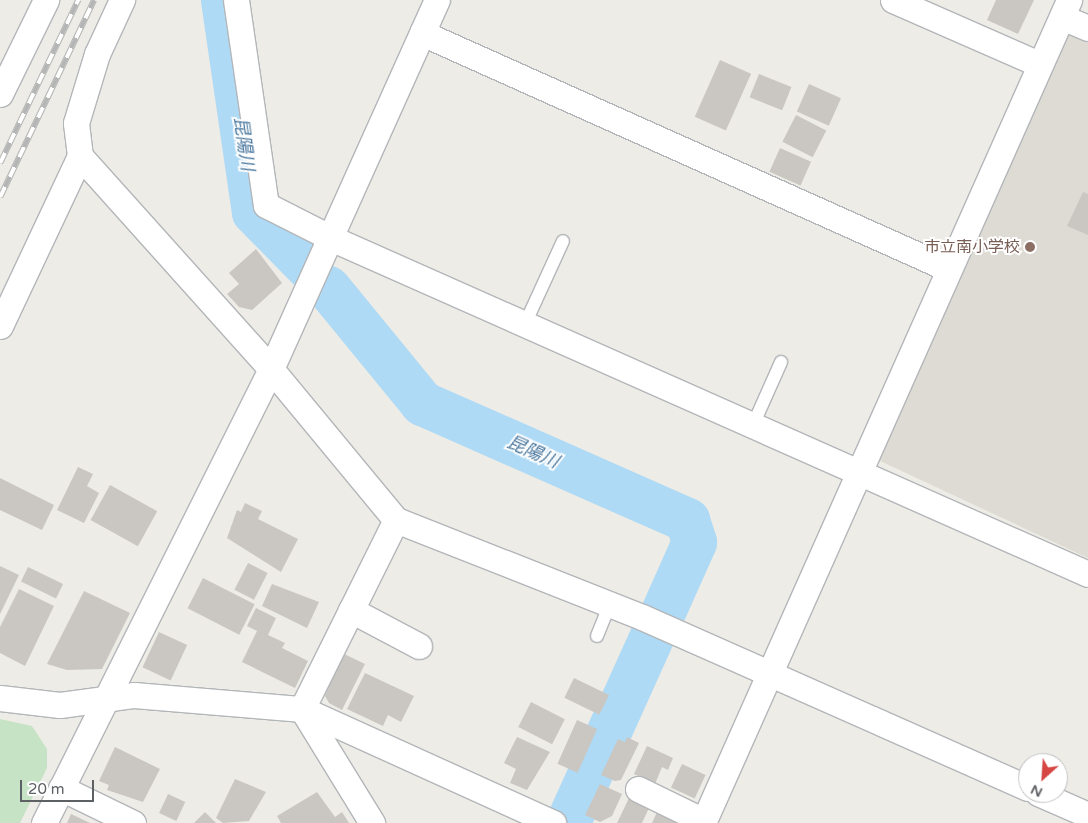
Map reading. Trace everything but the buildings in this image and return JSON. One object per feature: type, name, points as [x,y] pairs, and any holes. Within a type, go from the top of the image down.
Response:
[{"type":"street","points":[[0,94],[46,0]]},
{"type":"street","points":[[0,326],[80,156],[76,123],[97,54],[122,0]]},
{"type":"street","points":[[236,0],[266,206],[333,239],[1088,574]]},
{"type":"street","points":[[44,823],[271,369],[333,239],[437,0]]},
{"type":"street","points":[[893,0],[1039,64]]},
{"type":"street","points":[[638,789],[704,822],[1039,64],[1066,8],[1088,28]]},
{"type":"street","points":[[422,33],[949,268]]},
{"type":"street","points":[[80,156],[271,369],[396,520],[610,604],[1018,784]]},
{"type":"street","points":[[302,709],[396,520]]},
{"type":"street","points":[[351,610],[419,646]]},
{"type":"street","points":[[0,698],[60,706],[108,696],[302,709],[553,823]]},
{"type":"street","points":[[302,709],[372,823]]},
{"type":"street","points":[[61,788],[133,823]]},
{"type":"street","points":[[1061,803],[1088,815]]},
{"type":"lane","points":[[524,324],[563,241]]},
{"type":"lane","points":[[753,425],[781,362]]},
{"type":"lane","points":[[597,636],[610,604]]},
{"type":"shaded area","name":"市立南小学校","points":[[1069,31],[1088,35],[1088,558],[876,459]]},
{"type":"green space","points":[[0,719],[32,726],[47,749],[47,768],[20,823],[0,823]]},
{"type":"waterway","name":"昆陽川","points":[[223,0],[254,212],[308,267]]},
{"type":"waterway","name":"昆陽川","points":[[328,288],[422,403],[687,520],[694,542],[662,614]]},
{"type":"waterway","name":"昆陽川","points":[[571,815],[653,633]]},
{"type":"railway","points":[[0,163],[78,0]]},
{"type":"railway","points":[[0,197],[94,0]]},
{"type":"place","name":"市立南小学校","points":[[1030,247]]}]
